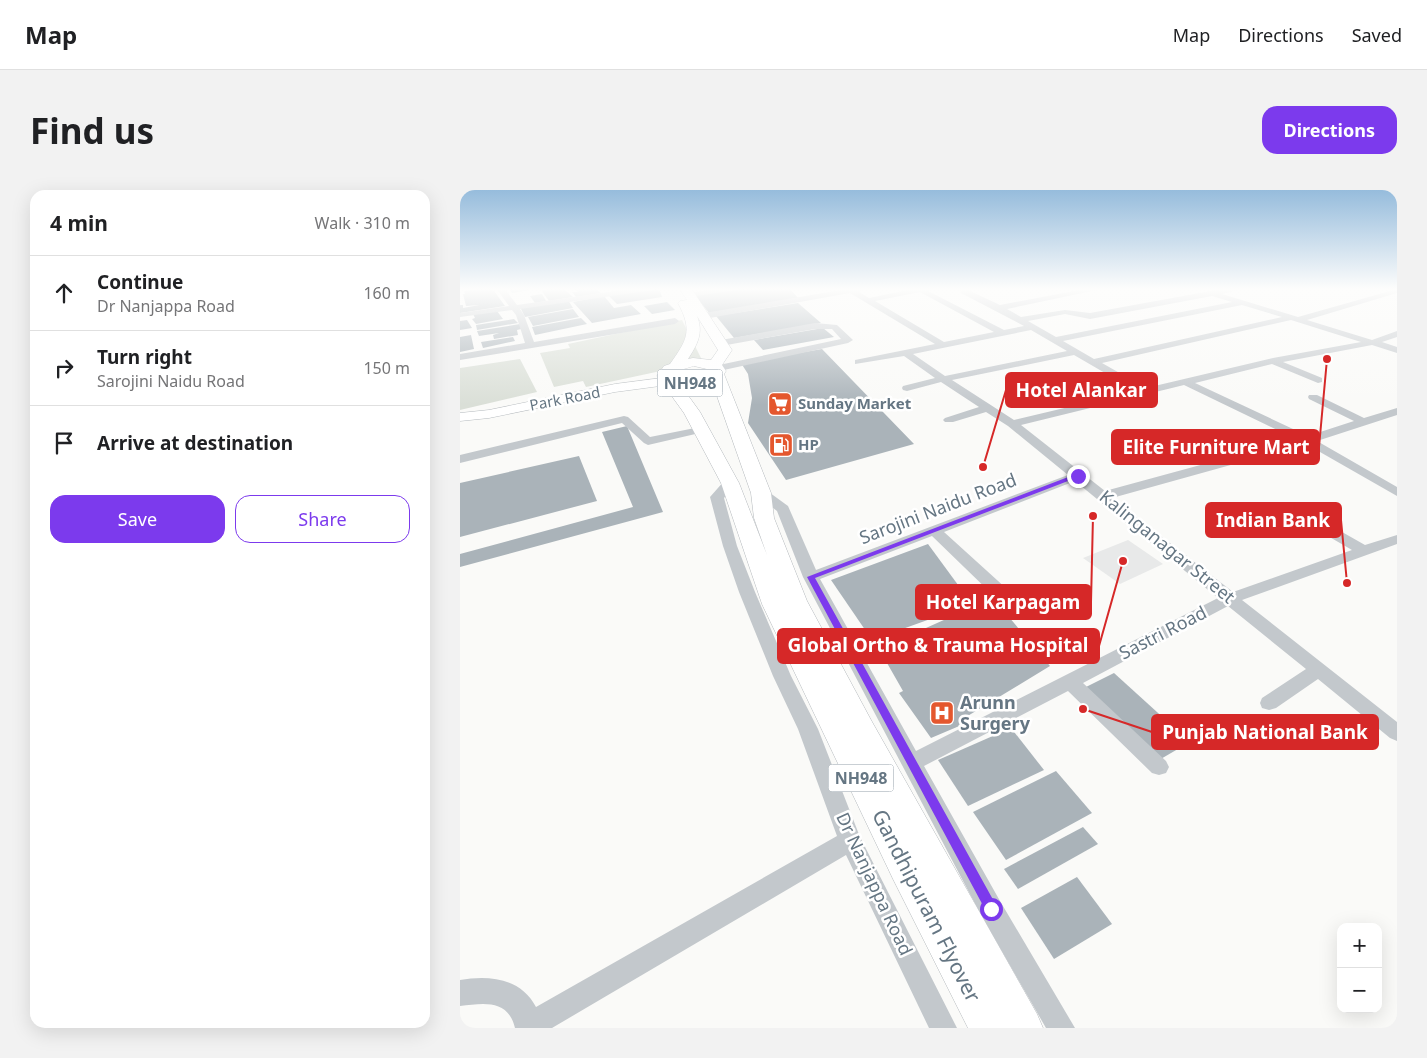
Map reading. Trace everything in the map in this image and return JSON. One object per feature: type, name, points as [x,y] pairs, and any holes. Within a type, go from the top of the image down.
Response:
[{"type":"highway","name":"NH948","points":[[672,375],[692,341],[694,327]]},
{"type":"highway","name":"NH948","points":[[672,375],[704,381],[717,369],[725,350],[708,327]]},
{"type":"highway","name":"NH948","points":[[672,375],[693,362],[717,369]]},
{"type":"highway","name":"NH948","points":[[717,369],[756,511]]},
{"type":"highway","name":"NH948","points":[[672,375],[679,394],[692,412],[730,483]]},
{"type":"highway","name":"Gandhipuram Flyover","points":[[730,483],[756,511],[796,601],[861,728],[1023,1028]]},
{"type":"highway","name":"Gandhipuram Flyover","points":[[756,511],[774,604],[905,868],[989,1028]]},
{"type":"main road","name":"Park Road","points":[[465,416],[489,414],[672,375]]},
{"type":"street","points":[[524,327],[530,344]]},
{"type":"street","points":[[460,357],[637,327]]},
{"type":"street","points":[[721,344],[809,327]]},
{"type":"street","points":[[717,369],[838,344],[848,340],[834,327]]},
{"type":"street","points":[[913,327],[943,345]]},
{"type":"street","points":[[992,327],[1003,333]]},
{"type":"street","points":[[858,362],[1031,327]]},
{"type":"street","points":[[1032,327],[1145,392]]},
{"type":"street","points":[[1055,340],[1118,327]]},
{"type":"street","points":[[1093,362],[1255,327]]},
{"type":"street","points":[[1322,327],[1397,350]]},
{"type":"street","points":[[1012,424],[1273,361],[1374,342],[1397,334]]},
{"type":"street","points":[[907,388],[943,378],[1075,352]]},
{"type":"street","name":"Kalinganagar Street","points":[[906,353],[1012,424],[1397,732]]},
{"type":"street","points":[[1273,361],[1318,380]]},
{"type":"street","points":[[1186,382],[1307,440],[1397,492]]},
{"type":"street","points":[[1313,397],[1364,422]]},
{"type":"street","points":[[949,420],[988,408]]},
{"type":"street","points":[[1103,496],[1307,440],[1397,411]]},
{"type":"street","points":[[460,459],[624,419],[648,441],[700,430]]},
{"type":"street","name":"Sarojini Naidu Road","points":[[810,577],[1078,476]]},
{"type":"street","name":"Dr Nanjappa Road","points":[[730,483],[717,496],[730,546],[782,676],[808,729],[850,840],[943,1028]]},
{"type":"street","points":[[756,511],[783,509],[810,577],[991,909],[1061,1028]]},
{"type":"street","points":[[1300,514],[1364,551]]},
{"type":"street","points":[[934,530],[1002,594]]},
{"type":"street","name":"Sastri Road","points":[[912,763],[1230,599],[1397,539]]},
{"type":"street","points":[[1269,704],[1318,670]]},
{"type":"street","points":[[1070,682],[1159,767]]},
{"type":"street","points":[[460,993],[486,989],[506,994],[522,1006],[529,1027],[850,840]]},
{"type":"shaded area","points":[[648,327],[686,327],[702,360],[684,366],[586,387],[583,381],[554,387],[540,353],[570,348],[568,344]]},
{"type":"shaded area","points":[[520,359],[537,392],[460,410],[460,368]]},
{"type":"shaded area","points":[[1128,540],[1163,564],[1120,584],[1083,558]]},
{"type":"building","points":[[460,327],[472,328],[460,330]]},
{"type":"building","points":[[476,327],[494,327],[477,330]]},
{"type":"building","points":[[501,327],[521,327],[521,329],[517,330],[518,335],[494,339],[493,335],[499,333],[479,336],[477,331]]},
{"type":"building","points":[[532,327],[572,327],[535,335]]},
{"type":"building","points":[[725,327],[797,327],[734,338]]},
{"type":"building","points":[[823,328],[834,337],[763,350],[754,340]]},
{"type":"building","points":[[471,335],[474,349],[460,352],[460,337]]},
{"type":"building","points":[[513,337],[515,341],[483,348],[481,342]]},
{"type":"building","points":[[822,349],[914,444],[786,480],[748,423],[752,398],[748,374],[741,363]]},
{"type":"building","points":[[627,426],[663,512],[460,567],[460,554],[633,507],[602,432]]},
{"type":"building","points":[[579,456],[597,501],[460,537],[460,483]]},
{"type":"building","points":[[928,544],[972,604],[872,640],[831,580]]},
{"type":"building","points":[[993,598],[1050,666],[961,720],[964,724],[931,738],[899,693],[903,691],[879,649]]},
{"type":"building","points":[[1114,673],[1190,742],[1159,760],[1084,688]]},
{"type":"building","points":[[1011,728],[1044,770],[968,806],[938,760]]},
{"type":"building","points":[[1056,771],[1092,813],[1006,860],[973,812]]},
{"type":"building","points":[[1083,827],[1098,844],[1018,889],[1004,869]]},
{"type":"building","points":[[1077,877],[1112,924],[1054,959],[1021,908]]},
{"type":"place","name":"Elite Furniture Mart","points":[[1327,359]]},
{"type":"place","name":"Sunday Market","points":[[780,404]]},
{"type":"place","name":"HP","points":[[781,445]]},
{"type":"place","name":"Hotel Alankar","points":[[983,467]]},
{"type":"place","name":"Hotel Karpagam","points":[[1093,516]]},
{"type":"place","name":"Global Ortho & Trauma Hospital","points":[[1123,561]]},
{"type":"place","name":"Indian Bank","points":[[1347,583]]},
{"type":"place","name":"Punjab National Bank","points":[[1083,709]]},
{"type":"place","name":"Arunn Surgery","points":[[942,713]]},
{"type":"route","points":[[991,909],[810,577],[1078,476]]}]
